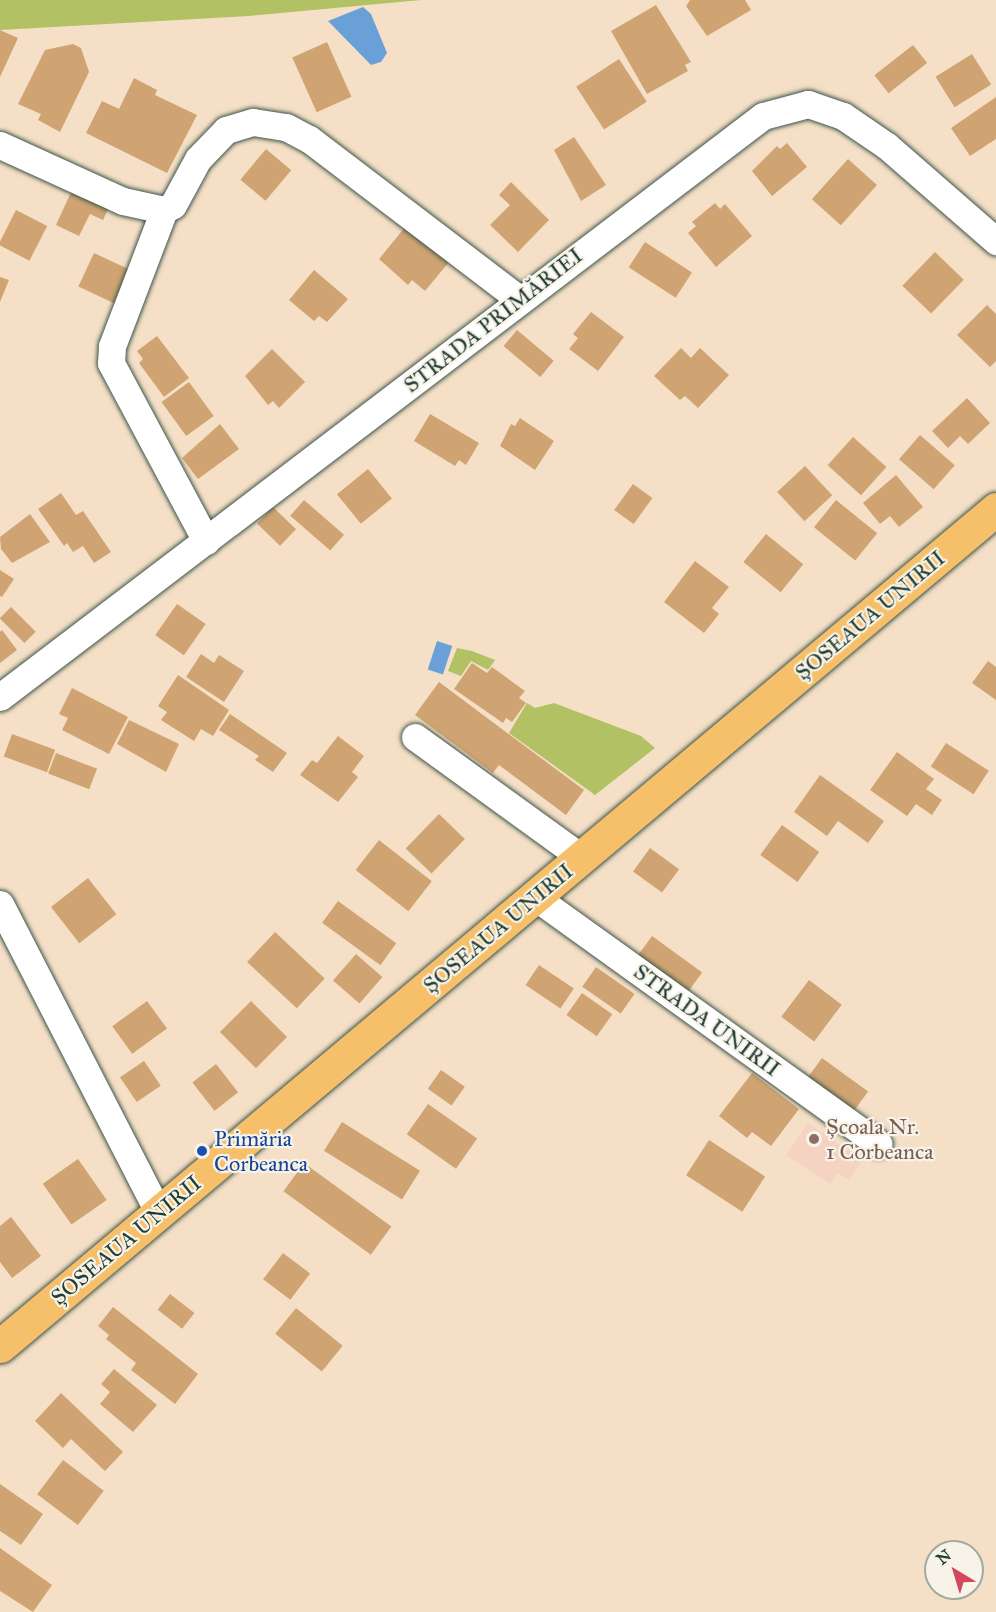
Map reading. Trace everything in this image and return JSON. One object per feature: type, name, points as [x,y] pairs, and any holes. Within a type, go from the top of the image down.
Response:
[{"type":"main road","name":"ȘOSEAUA UNIRII","points":[[0,1346],[996,509]]},
{"type":"street","name":"STRADA PRIMĂRIEI","points":[[0,697],[745,127],[786,107],[808,104],[843,116],[887,146],[996,241]]},
{"type":"street","points":[[206,541],[111,363],[112,346],[164,210],[173,205],[198,159],[226,130],[245,123],[271,123],[309,139],[520,300]]},
{"type":"street","points":[[0,145],[123,201],[164,210]]},
{"type":"street","points":[[415,737],[582,858]]},
{"type":"street","name":"STRADA UNIRII","points":[[535,897],[879,1144]]},
{"type":"street","points":[[0,904],[158,1212]]},
{"type":"shaded area","name":"Școala Nr. 1 Corbeanca","points":[[808,1123],[863,1160],[849,1180],[838,1173],[830,1184],[786,1155]]},
{"type":"green space","points":[[0,0],[421,0],[249,16],[0,30]]},
{"type":"green space","points":[[457,648],[495,660],[488,670],[471,661],[461,676],[448,671]]},
{"type":"green space","points":[[527,703],[535,708],[554,703],[641,736],[655,748],[595,795],[509,733]]},
{"type":"water","points":[[363,7],[371,14],[387,53],[381,62],[371,65],[328,21]]},
{"type":"water","points":[[437,641],[452,646],[443,674],[428,670]]},
{"type":"building","points":[[690,0],[745,0],[751,10],[707,36],[686,6]]},
{"type":"building","points":[[656,5],[691,62],[685,65],[688,71],[647,94],[611,31]]},
{"type":"building","points":[[0,30],[18,38],[0,77]]},
{"type":"building","points":[[327,42],[351,97],[317,112],[292,57]]},
{"type":"building","points":[[73,44],[81,48],[89,72],[60,132],[38,120],[41,114],[18,104],[45,50]]},
{"type":"building","points":[[913,45],[927,63],[889,93],[874,75]]},
{"type":"building","points":[[972,54],[991,85],[955,107],[936,77]]},
{"type":"building","points":[[619,59],[647,102],[604,130],[576,87]]},
{"type":"building","points":[[134,78],[157,90],[155,95],[197,115],[167,173],[86,133],[102,101],[119,109]]},
{"type":"building","points":[[996,97],[996,139],[970,156],[951,128]]},
{"type":"building","points":[[574,137],[606,185],[581,201],[554,150]]},
{"type":"building","points":[[787,143],[807,167],[772,196],[752,171],[777,146],[780,149]]},
{"type":"building","points":[[266,149],[291,170],[266,201],[240,180]]},
{"type":"building","points":[[848,159],[877,185],[841,225],[812,199]]},
{"type":"building","points":[[511,182],[549,220],[518,252],[490,225],[510,205],[499,195]]},
{"type":"building","points":[[73,188],[110,205],[103,220],[90,214],[79,236],[56,225]]},
{"type":"building","points":[[715,203],[720,209],[725,204],[752,236],[716,267],[688,233],[696,226],[692,222]]},
{"type":"building","points":[[16,210],[47,226],[29,261],[0,246]]},
{"type":"building","points":[[406,226],[449,262],[425,291],[412,280],[408,285],[379,259]]},
{"type":"building","points":[[645,242],[692,272],[676,298],[629,267]]},
{"type":"building","points":[[935,252],[964,280],[931,314],[902,286]]},
{"type":"building","points":[[94,253],[133,271],[117,305],[78,287]]},
{"type":"building","points":[[314,270],[348,299],[327,322],[319,316],[314,321],[289,300]]},
{"type":"building","points":[[0,277],[9,280],[0,302]]},
{"type":"building","points":[[987,305],[996,314],[996,361],[990,367],[957,335]]},
{"type":"building","points":[[591,312],[624,337],[598,371],[569,349],[578,338],[573,334]]},
{"type":"building","points":[[517,330],[554,361],[540,377],[504,346]]},
{"type":"building","points":[[157,336],[189,378],[164,397],[139,363],[143,359],[137,351]]},
{"type":"building","points":[[681,348],[691,358],[700,348],[729,375],[698,408],[685,396],[680,400],[654,376]]},
{"type":"building","points":[[272,349],[305,382],[279,408],[273,401],[268,405],[245,376]]},
{"type":"building","points":[[189,382],[214,416],[186,436],[161,402]]},
{"type":"building","points":[[967,398],[990,423],[968,444],[960,436],[948,448],[932,431]]},
{"type":"building","points":[[430,414],[479,443],[466,465],[459,460],[455,466],[414,441]]},
{"type":"building","points":[[520,418],[554,441],[535,470],[500,446],[511,424],[515,426]]},
{"type":"building","points":[[220,424],[239,449],[198,479],[182,458]]},
{"type":"building","points":[[920,435],[955,465],[934,489],[899,459]]},
{"type":"building","points":[[853,437],[886,467],[861,495],[828,465]]},
{"type":"building","points":[[805,466],[832,495],[804,521],[777,492]]},
{"type":"building","points":[[368,469],[392,499],[361,524],[337,494]]},
{"type":"building","points":[[896,475],[923,507],[899,527],[890,516],[880,524],[863,503]]},
{"type":"building","points":[[633,484],[652,498],[634,524],[614,510]]},
{"type":"building","points":[[61,493],[76,515],[83,511],[111,552],[94,563],[83,546],[73,552],[67,543],[64,546],[38,509]]},
{"type":"building","points":[[304,500],[344,535],[330,551],[290,516]]},
{"type":"building","points":[[836,500],[877,533],[855,561],[814,527]]},
{"type":"building","points":[[273,507],[296,529],[280,546],[257,524]]},
{"type":"building","points":[[30,514],[50,542],[12,563],[1,549],[0,537]]},
{"type":"building","points":[[766,534],[803,564],[781,592],[743,562]]},
{"type":"building","points":[[695,561],[729,587],[712,608],[719,614],[704,633],[664,602]]},
{"type":"building","points":[[0,570],[14,579],[2,597],[0,596]]},
{"type":"building","points":[[177,604],[206,624],[184,655],[155,635]]},
{"type":"building","points":[[11,607],[36,632],[24,643],[0,619]]},
{"type":"building","points":[[2,630],[17,650],[0,663],[0,632]]},
{"type":"building","points":[[201,654],[214,663],[219,655],[244,671],[224,702],[186,677]]},
{"type":"building","points":[[988,661],[996,667],[996,700],[972,683]]},
{"type":"building","points":[[472,663],[487,673],[492,667],[525,691],[519,698],[526,703],[512,722],[506,718],[503,723],[454,689]]},
{"type":"building","points":[[178,675],[229,710],[213,736],[201,729],[194,741],[161,720],[167,712],[158,706]]},
{"type":"building","points":[[439,682],[584,790],[566,815],[499,765],[493,773],[415,715]]},
{"type":"building","points":[[72,688],[128,717],[109,754],[62,730],[68,718],[59,714]]},
{"type":"building","points":[[230,714],[287,753],[273,772],[255,760],[259,756],[219,730]]},
{"type":"building","points":[[129,720],[179,744],[166,772],[117,744]]},
{"type":"building","points":[[12,734],[55,750],[47,772],[4,757]]},
{"type":"building","points":[[338,736],[364,756],[352,772],[358,777],[338,802],[300,775],[312,760],[317,763]]},
{"type":"building","points":[[946,743],[989,771],[974,794],[931,766]]},
{"type":"building","points":[[897,752],[934,779],[926,789],[942,800],[932,815],[916,804],[907,816],[870,790]]},
{"type":"building","points":[[56,753],[97,769],[89,789],[48,774]]},
{"type":"building","points":[[820,775],[884,821],[868,843],[838,821],[827,836],[794,812]]},
{"type":"building","points":[[439,814],[465,839],[432,874],[406,849]]},
{"type":"building","points":[[782,825],[819,852],[797,882],[760,855]]},
{"type":"building","points":[[379,840],[432,881],[408,911],[356,870]]},
{"type":"building","points":[[650,848],[679,869],[662,893],[633,871]]},
{"type":"building","points":[[88,878],[116,914],[79,943],[51,907]]},
{"type":"building","points":[[338,901],[396,943],[380,965],[322,923]]},
{"type":"building","points":[[275,932],[325,978],[297,1008],[247,962]]},
{"type":"building","points":[[652,936],[702,972],[686,994],[636,958]]},
{"type":"building","points":[[356,954],[382,977],[359,1003],[333,980]]},
{"type":"building","points":[[539,965],[574,988],[560,1008],[526,985]]},
{"type":"building","points":[[596,967],[635,994],[621,1014],[582,987]]},
{"type":"building","points":[[809,980],[842,1005],[814,1041],[781,1017]]},
{"type":"building","points":[[582,993],[612,1014],[597,1036],[567,1015]]},
{"type":"building","points":[[147,1001],[167,1029],[132,1054],[112,1026]]},
{"type":"building","points":[[251,1001],[287,1037],[256,1068],[220,1032]]},
{"type":"building","points":[[822,1058],[868,1092],[852,1113],[806,1080]]},
{"type":"building","points":[[144,1061],[161,1086],[137,1102],[120,1077]]},
{"type":"building","points":[[216,1064],[238,1092],[215,1111],[192,1082]]},
{"type":"building","points":[[441,1070],[465,1087],[452,1105],[428,1089]]},
{"type":"building","points":[[752,1073],[799,1109],[771,1146],[752,1132],[747,1138],[719,1116]]},
{"type":"building","points":[[428,1104],[477,1138],[456,1169],[407,1134]]},
{"type":"building","points":[[342,1122],[420,1171],[402,1200],[324,1151]]},
{"type":"building","points":[[709,1140],[765,1176],[742,1212],[686,1175]]},
{"type":"building","points":[[78,1159],[107,1200],[71,1225],[43,1184]]},
{"type":"building","points":[[304,1163],[391,1226],[371,1255],[283,1191]]},
{"type":"building","points":[[11,1217],[41,1256],[12,1278],[0,1262],[0,1226]]},
{"type":"building","points":[[283,1253],[310,1273],[290,1300],[263,1279]]},
{"type":"building","points":[[170,1294],[194,1313],[182,1329],[158,1310]]},
{"type":"building","points":[[113,1307],[198,1374],[175,1404],[131,1370],[136,1363],[106,1339],[109,1335],[98,1326]]},
{"type":"building","points":[[296,1308],[343,1346],[322,1371],[275,1334]]},
{"type":"building","points":[[114,1369],[157,1405],[133,1432],[100,1404],[110,1392],[101,1384]]},
{"type":"building","points":[[61,1393],[123,1452],[105,1471],[71,1439],[63,1448],[35,1421]]},
{"type":"building","points":[[63,1460],[104,1491],[78,1525],[37,1494]]},
{"type":"building","points":[[0,1484],[43,1514],[21,1545],[0,1531]]},
{"type":"building","points":[[0,1548],[52,1585],[33,1612],[0,1591]]},
{"type":"place","name":"Școala Nr. 1 Corbeanca","points":[[814,1139]]},
{"type":"place","name":"Primăria Corbeanca","points":[[202,1151]]}]
